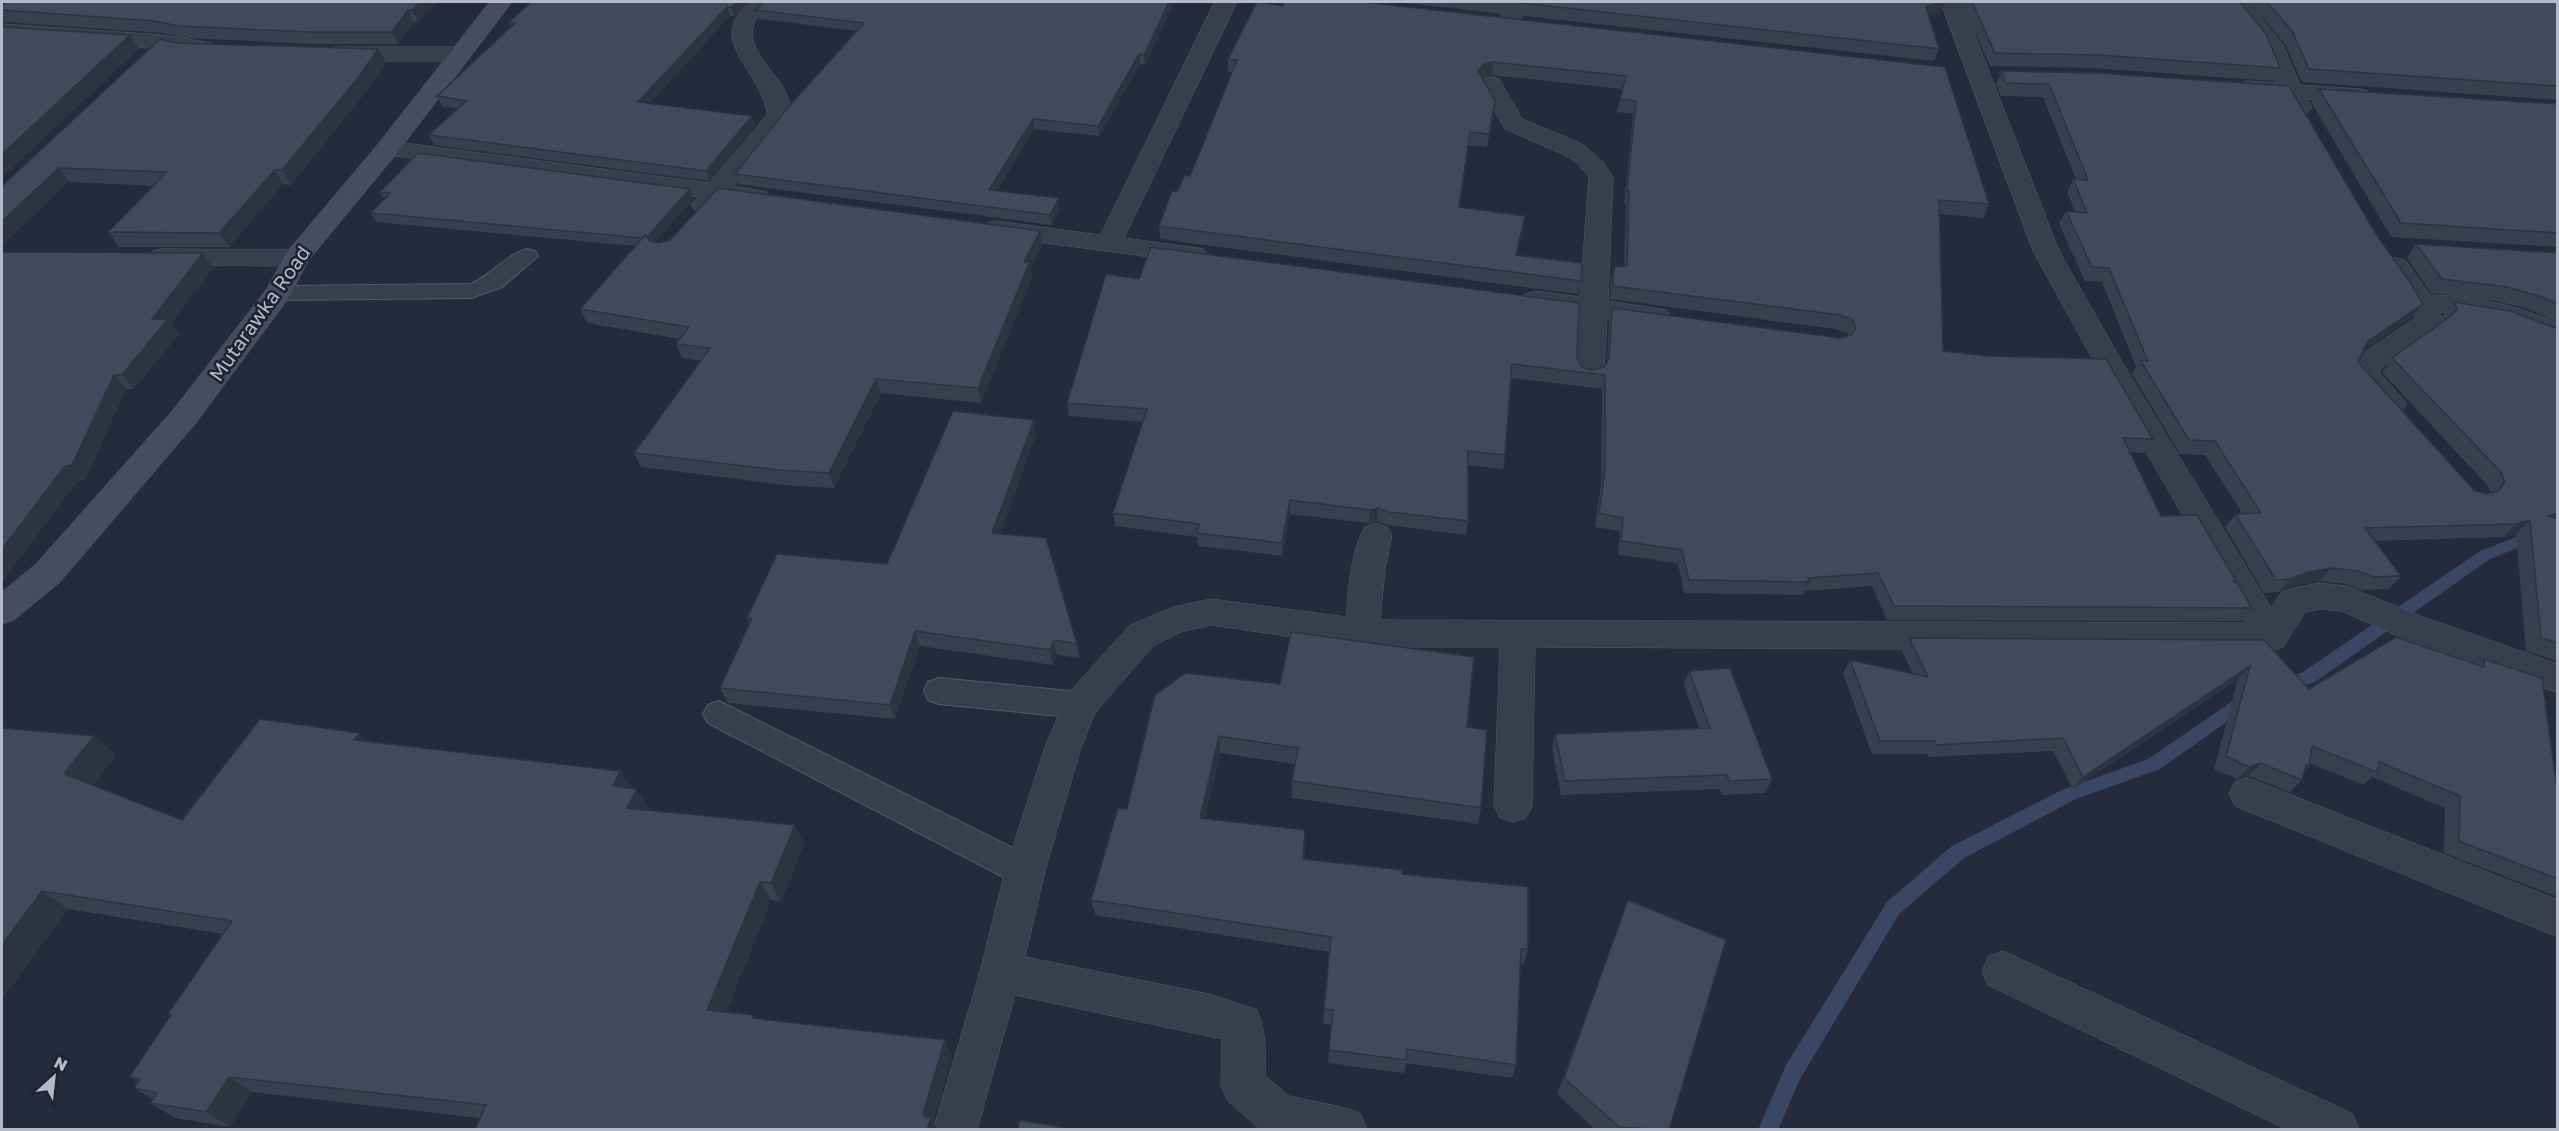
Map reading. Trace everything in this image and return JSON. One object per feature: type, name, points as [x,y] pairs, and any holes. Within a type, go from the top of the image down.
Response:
[{"type":"street","name":"Mutarawka Road","points":[[2,611],[48,573],[184,417],[278,293],[296,258],[388,148],[501,2]]},
{"type":"street","points":[[687,223],[779,116],[780,106],[774,89],[742,43],[742,24],[762,2]]},
{"type":"street","points":[[1108,244],[1226,2]]},
{"type":"street","points":[[1951,2],[2046,251],[2116,378],[2271,637]]},
{"type":"street","points":[[2237,2],[2272,45],[2290,91],[2309,122]]},
{"type":"street","points":[[1488,18],[1513,11],[1534,23]]},
{"type":"street","points":[[2,31],[229,49]]},
{"type":"street","points":[[137,66],[163,42]]},
{"type":"street","points":[[317,54],[461,54]]},
{"type":"street","points":[[1491,84],[1513,124],[1574,149],[1594,164],[1601,177],[1590,371]]},
{"type":"street","points":[[2220,86],[2383,97]]},
{"type":"street","points":[[388,148],[787,201]]},
{"type":"street","points":[[977,226],[1215,258]]},
{"type":"street","points":[[2411,425],[2364,374],[2369,363],[2430,321],[2421,303],[2381,246],[2415,248]]},
{"type":"street","points":[[143,257],[296,258]]},
{"type":"street","points":[[1511,297],[1686,320]]},
{"type":"street","points":[[2421,303],[2456,303],[2482,307],[2539,326],[2558,336]]},
{"type":"street","points":[[1361,633],[1368,569],[1376,535]]},
{"type":"street","points":[[2271,637],[2294,601],[2320,596],[2346,599],[2414,628],[2558,679]]},
{"type":"street","points":[[956,1130],[1001,972],[1025,871],[1063,747],[1080,705],[1141,636],[1173,620],[1211,612],[1361,633],[2271,637]]},
{"type":"street","points":[[1513,806],[1518,634]]},
{"type":"street","points":[[2248,794],[2558,919]]},
{"type":"street","points":[[2003,971],[2337,1130]]},
{"type":"street","points":[[1001,972],[1209,1014],[1242,1025],[1245,1052],[1243,1086],[1279,1116],[1346,1130]]},
{"type":"lane","points":[[278,293],[433,291],[447,288],[471,291],[502,278],[528,256]]},
{"type":"lane","points":[[939,691],[1080,705]]},
{"type":"lane","points":[[719,714],[1025,871]]},
{"type":"building","points":[[7,2],[420,2],[412,10],[408,10],[392,32],[310,32],[178,26],[155,21],[2,10],[2,5]]},
{"type":"building","points":[[531,2],[737,2],[727,7],[638,102],[752,116],[706,171],[429,135],[466,101],[437,96],[515,23],[509,22]]},
{"type":"building","points":[[764,2],[1169,2],[1144,55],[1139,54],[1098,126],[1033,119],[989,190],[1059,198],[1050,215],[735,174],[790,105],[864,23],[756,10]]},
{"type":"building","points":[[1257,2],[1283,6],[1284,2],[1363,2],[1945,67],[1989,204],[1939,200],[1943,351],[1988,356],[2106,359],[2153,439],[2123,438],[2161,516],[2197,515],[2236,581],[2232,581],[2237,583],[2252,608],[1894,606],[1878,573],[1808,578],[1809,582],[1689,580],[1682,550],[1621,541],[1623,518],[1599,513],[1605,469],[1605,375],[1512,364],[1505,455],[1468,451],[1468,521],[1389,512],[1378,508],[1370,510],[1290,500],[1282,543],[1197,533],[1199,524],[1113,513],[1147,409],[1067,403],[1106,274],[1139,279],[1151,247],[1579,303],[1577,357],[1582,367],[1592,370],[1604,367],[1609,359],[1612,308],[1840,338],[1851,335],[1856,328],[1852,319],[1840,315],[1613,286],[1614,267],[1627,266],[1629,191],[1627,191],[1636,101],[1620,99],[1626,76],[1493,62],[1484,64],[1478,71],[1495,101],[1489,134],[1470,132],[1459,207],[1525,216],[1516,255],[1582,263],[1581,281],[1159,226],[1172,191],[1177,192],[1185,175],[1190,176],[1237,60],[1228,59]]},
{"type":"building","points":[[1512,2],[1940,2],[1926,7],[1939,49]]},
{"type":"building","points":[[1972,2],[2240,2],[2266,34],[2280,68],[2098,55],[1995,53]]},
{"type":"building","points":[[2267,2],[2558,2],[2558,86],[2309,69],[2292,31]]},
{"type":"building","points":[[2,27],[130,35],[2,154]]},
{"type":"building","points":[[160,39],[176,43],[378,49],[357,79],[282,170],[275,170],[219,233],[108,232],[167,172],[59,168],[2,221],[2,186]]},
{"type":"building","points":[[2002,71],[2098,73],[2289,86],[2376,234],[2423,304],[2368,341],[2358,362],[2474,490],[2486,494],[2498,491],[2505,482],[2500,471],[2392,358],[2452,315],[2457,309],[2454,302],[2510,311],[2558,329],[2558,513],[2548,516],[2558,519],[2558,643],[2541,638],[2530,520],[2516,524],[2365,528],[2401,576],[2374,577],[2358,571],[2331,568],[2305,573],[2290,579],[2276,580],[2235,514],[2261,513],[2215,441],[2189,440],[2140,360],[2148,361],[2109,268],[2092,267],[2066,211],[2087,213],[2073,179],[2088,180],[2049,84],[2006,83]]},
{"type":"building","points":[[2319,89],[2558,104],[2558,233],[2401,223]]},
{"type":"building","points":[[418,153],[690,189],[647,237],[645,235],[642,238],[371,213],[390,193],[380,192]]},
{"type":"building","points":[[718,188],[1040,231],[1024,262],[1029,263],[978,388],[876,379],[829,473],[778,470],[634,453],[710,348],[676,344],[689,327],[580,309],[645,235],[650,241],[659,243],[670,240]]},
{"type":"building","points":[[2416,244],[2558,253],[2558,304],[2507,287],[2442,279]]},
{"type":"building","points":[[2,252],[203,253],[152,319],[168,319],[122,375],[114,375],[72,465],[65,466],[2,549]]},
{"type":"building","points":[[953,411],[1034,420],[992,533],[1046,538],[1077,644],[1054,640],[1050,650],[915,631],[890,705],[720,688],[752,618],[747,618],[777,554],[887,564]]},
{"type":"building","points":[[1291,632],[1474,657],[1467,727],[1487,730],[1481,808],[1292,781],[1298,748],[1219,736],[1200,818],[1305,830],[1303,859],[1402,870],[1402,874],[1528,887],[1528,949],[1521,949],[1516,1065],[1407,1049],[1406,1060],[1329,1050],[1333,1010],[1324,1009],[1331,937],[1091,900],[1118,808],[1127,809],[1155,695],[1186,673],[1280,684]]},
{"type":"building","points":[[2396,637],[2484,667],[2484,659],[2542,678],[2558,796],[2558,879],[2459,841],[2460,796],[2379,762],[2377,772],[2312,746],[2309,766],[2306,765],[2302,780],[2261,763],[2249,767],[2226,756],[2250,666],[2083,777],[2063,738],[1936,745],[1935,741],[1880,741],[1850,660],[1928,677],[1909,638],[2264,640],[2309,689]]},
{"type":"building","points":[[1730,668],[1772,779],[1729,781],[1727,775],[1565,781],[1555,734],[1710,728],[1689,671]]},
{"type":"building","points":[[260,719],[360,733],[354,740],[620,771],[613,786],[637,789],[627,808],[795,825],[771,883],[760,882],[707,1010],[753,1015],[752,1018],[945,1040],[923,1114],[925,1117],[931,1117],[927,1130],[475,1130],[486,1105],[229,1077],[206,1112],[150,1103],[157,1093],[134,1088],[140,1079],[129,1077],[171,1015],[167,1015],[232,921],[42,891],[2,945],[2,728],[94,736],[64,774],[182,820]]},
{"type":"building","points":[[1628,900],[1726,940],[1669,1130],[1619,1127],[1564,1078]]},
{"type":"building","points":[[1020,1120],[1076,1130],[1017,1130]]},
{"type":"waterway","points":[[2283,686],[2309,677],[2485,555],[2558,526]]},
{"type":"waterway","points":[[1768,1130],[1793,1072],[1893,908],[1958,852],[2070,794],[2154,764],[2246,699]]}]
